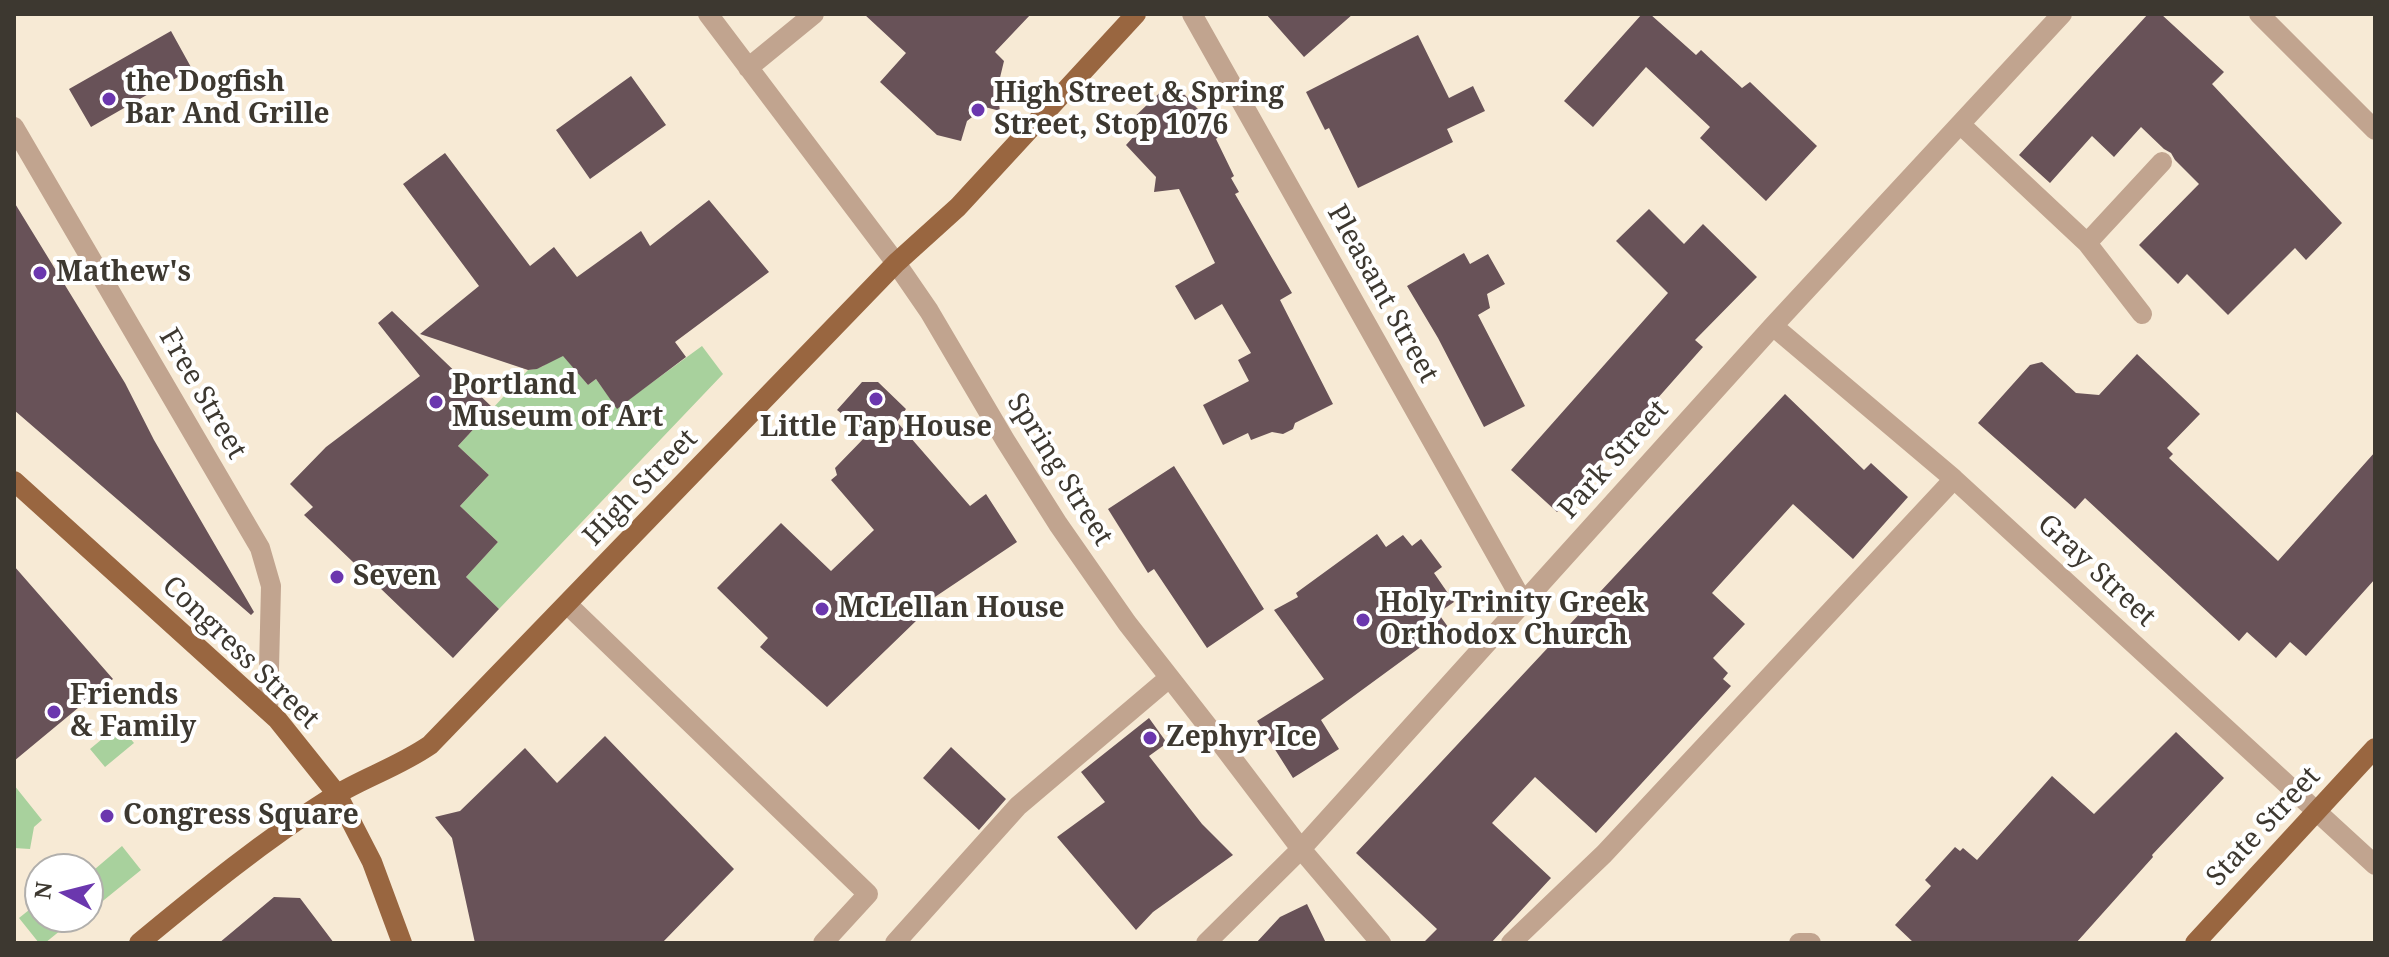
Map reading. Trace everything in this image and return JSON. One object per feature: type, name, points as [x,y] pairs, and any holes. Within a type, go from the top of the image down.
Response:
[{"type":"main road","name":"High Street","points":[[139,943],[257,846],[337,794],[404,763],[430,745],[896,263],[958,207],[1136,14]]},
{"type":"main road","name":"Congress Street","points":[[14,481],[268,710],[337,794],[372,862],[402,943]]},
{"type":"main road","name":"State Street","points":[[2195,943],[2375,748]]},
{"type":"street","name":"Spring Street","points":[[708,14],[896,263],[943,332],[1058,524],[1127,623],[1301,849],[1381,943]]},
{"type":"street","points":[[748,68],[814,14]]},
{"type":"street","name":"Pleasant Street","points":[[1192,14],[1523,602]]},
{"type":"street","name":"Park Street","points":[[1206,943],[1301,849],[1773,326],[2062,14]]},
{"type":"street","points":[[2259,14],[2375,130]]},
{"type":"street","points":[[1960,124],[2087,243],[2142,314]]},
{"type":"street","name":"Free Street","points":[[14,127],[260,548],[271,586],[268,710]]},
{"type":"street","points":[[2087,243],[2162,162]]},
{"type":"street","name":"Gray Street","points":[[1773,326],[1954,479],[2375,865]]},
{"type":"street","points":[[1511,943],[1604,854],[1954,479]]},
{"type":"street","points":[[568,605],[868,894],[823,943]]},
{"type":"street","points":[[895,943],[1018,806],[1169,678]]},
{"type":"street","points":[[1799,943],[1811,943]]},
{"type":"green space","points":[[702,346],[723,374],[499,609],[466,577],[498,542],[460,506],[489,475],[458,446],[528,370],[546,364],[556,347],[588,385],[596,379],[617,408]]},
{"type":"green space","points":[[119,725],[134,743],[105,767],[90,749]]},
{"type":"green space","points":[[14,785],[42,820],[34,827],[30,849],[14,848]]},
{"type":"green space","points":[[122,846],[141,870],[104,900],[104,861]]},
{"type":"green space","points":[[31,933],[57,933],[45,943],[39,943]]},
{"type":"building","points":[[864,14],[1031,14],[995,52],[1004,61],[997,90],[1000,111],[985,107],[967,121],[961,141],[937,135],[880,82],[906,53]]},
{"type":"building","points":[[1266,14],[1353,14],[1304,57]]},
{"type":"building","points":[[1642,14],[1650,14],[1696,55],[1701,50],[1742,88],[1750,82],[1817,146],[1766,201],[1700,138],[1710,127],[1646,67],[1593,127],[1564,101]]},
{"type":"building","points":[[2148,14],[2161,14],[2224,72],[2212,84],[2342,223],[2306,260],[2295,248],[2228,315],[2187,274],[2178,284],[2139,245],[2199,184],[2171,153],[2141,127],[2114,157],[2092,136],[2050,183],[2019,155]]},
{"type":"building","points":[[171,31],[192,69],[91,127],[69,89]]},
{"type":"building","points":[[1418,35],[1449,98],[1473,86],[1485,111],[1447,129],[1453,142],[1358,188],[1329,128],[1325,130],[1306,92]]},
{"type":"building","points":[[631,76],[666,125],[590,179],[556,130]]},
{"type":"building","points":[[1172,81],[1221,134],[1216,139],[1234,176],[1231,178],[1239,192],[1235,194],[1292,293],[1280,300],[1333,404],[1295,423],[1293,429],[1283,434],[1272,432],[1251,440],[1248,433],[1223,445],[1203,405],[1249,381],[1238,360],[1251,353],[1222,304],[1195,320],[1175,286],[1215,263],[1179,189],[1154,192],[1156,177],[1126,145],[1136,134],[1127,124]]},
{"type":"building","points":[[445,153],[530,266],[554,247],[577,277],[641,231],[650,246],[709,200],[769,272],[675,342],[686,357],[617,409],[596,379],[588,385],[563,356],[537,369],[528,370],[420,334],[479,286],[403,184]]},
{"type":"building","points":[[14,202],[125,383],[154,440],[254,612],[251,615],[14,410]]},
{"type":"building","points":[[1649,209],[1684,244],[1703,224],[1757,277],[1695,340],[1703,347],[1557,512],[1511,470],[1668,293],[1616,241]]},
{"type":"building","points":[[1464,253],[1470,264],[1488,254],[1505,284],[1487,294],[1490,308],[1478,315],[1525,406],[1484,427],[1407,286]]},
{"type":"building","points":[[392,311],[493,408],[458,446],[489,475],[460,506],[498,542],[466,577],[499,609],[453,658],[304,515],[313,507],[290,484],[326,447],[420,376],[378,323]]},
{"type":"building","points":[[2137,354],[2200,414],[2167,448],[2173,454],[2169,458],[2278,561],[2375,452],[2375,579],[2306,656],[2290,642],[2276,658],[2247,632],[2239,641],[2085,498],[2075,509],[1978,423],[2030,365],[2042,362],[2076,393],[2099,395]]},
{"type":"building","points":[[862,382],[878,382],[906,409],[897,422],[970,506],[986,494],[1017,542],[911,613],[917,620],[827,707],[760,647],[768,638],[717,588],[781,523],[831,571],[874,530],[831,480],[837,475],[835,468],[868,434],[837,410]]},
{"type":"building","points":[[1785,394],[1864,470],[1871,463],[1908,497],[1853,559],[1793,504],[1712,593],[1745,624],[1713,658],[1728,673],[1723,679],[1731,686],[1596,833],[1535,777],[1492,823],[1551,878],[1491,943],[1423,943],[1437,929],[1356,853]]},
{"type":"building","points":[[1174,466],[1264,609],[1207,648],[1154,569],[1148,573],[1108,509]]},
{"type":"building","name":"Holy Trinity Greek Orthodox Church","points":[[1377,534],[1386,547],[1403,535],[1412,546],[1421,539],[1442,567],[1434,573],[1454,602],[1438,613],[1448,627],[1321,720],[1339,749],[1293,778],[1257,721],[1324,679],[1274,610],[1298,597],[1296,593]]},
{"type":"building","points":[[14,566],[113,679],[14,761]]},
{"type":"building","points":[[1149,718],[1167,743],[1149,756],[1202,824],[1233,855],[1153,912],[1136,930],[1057,837],[1105,802],[1081,772]]},
{"type":"building","points":[[2176,732],[2224,778],[2076,943],[1914,943],[1895,925],[1931,886],[1925,880],[1955,847],[1960,851],[1963,848],[1977,860],[2052,776],[2094,814]]},
{"type":"building","points":[[605,736],[734,869],[662,943],[475,943],[452,838],[435,817],[460,811],[525,748],[557,783]]},
{"type":"building","points":[[951,747],[1006,799],[979,830],[923,778]]},
{"type":"building","points":[[274,897],[300,898],[334,943],[219,943]]},
{"type":"building","points":[[1307,904],[1326,943],[1256,943],[1280,917]]},
{"type":"place","name":"the Dogfish Bar And Grille","points":[[109,99]]},
{"type":"place","name":"High Street & Spring Street, Stop 1076","points":[[978,110]]},
{"type":"place","name":"Mathew's","points":[[40,273]]},
{"type":"place","name":"Little Tap House","points":[[876,399]]},
{"type":"place","name":"Portland Museum of Art","points":[[436,402]]},
{"type":"place","name":"Seven","points":[[337,577]]},
{"type":"place","name":"McLellan House","points":[[822,609]]},
{"type":"place","name":"Holy Trinity Greek Orthodox Church","points":[[1363,620]]},
{"type":"place","name":"Friends & Family","points":[[54,712]]},
{"type":"place","name":"Zephyr Ice","points":[[1150,738]]},
{"type":"place","name":"Congress Square","points":[[107,816]]}]
